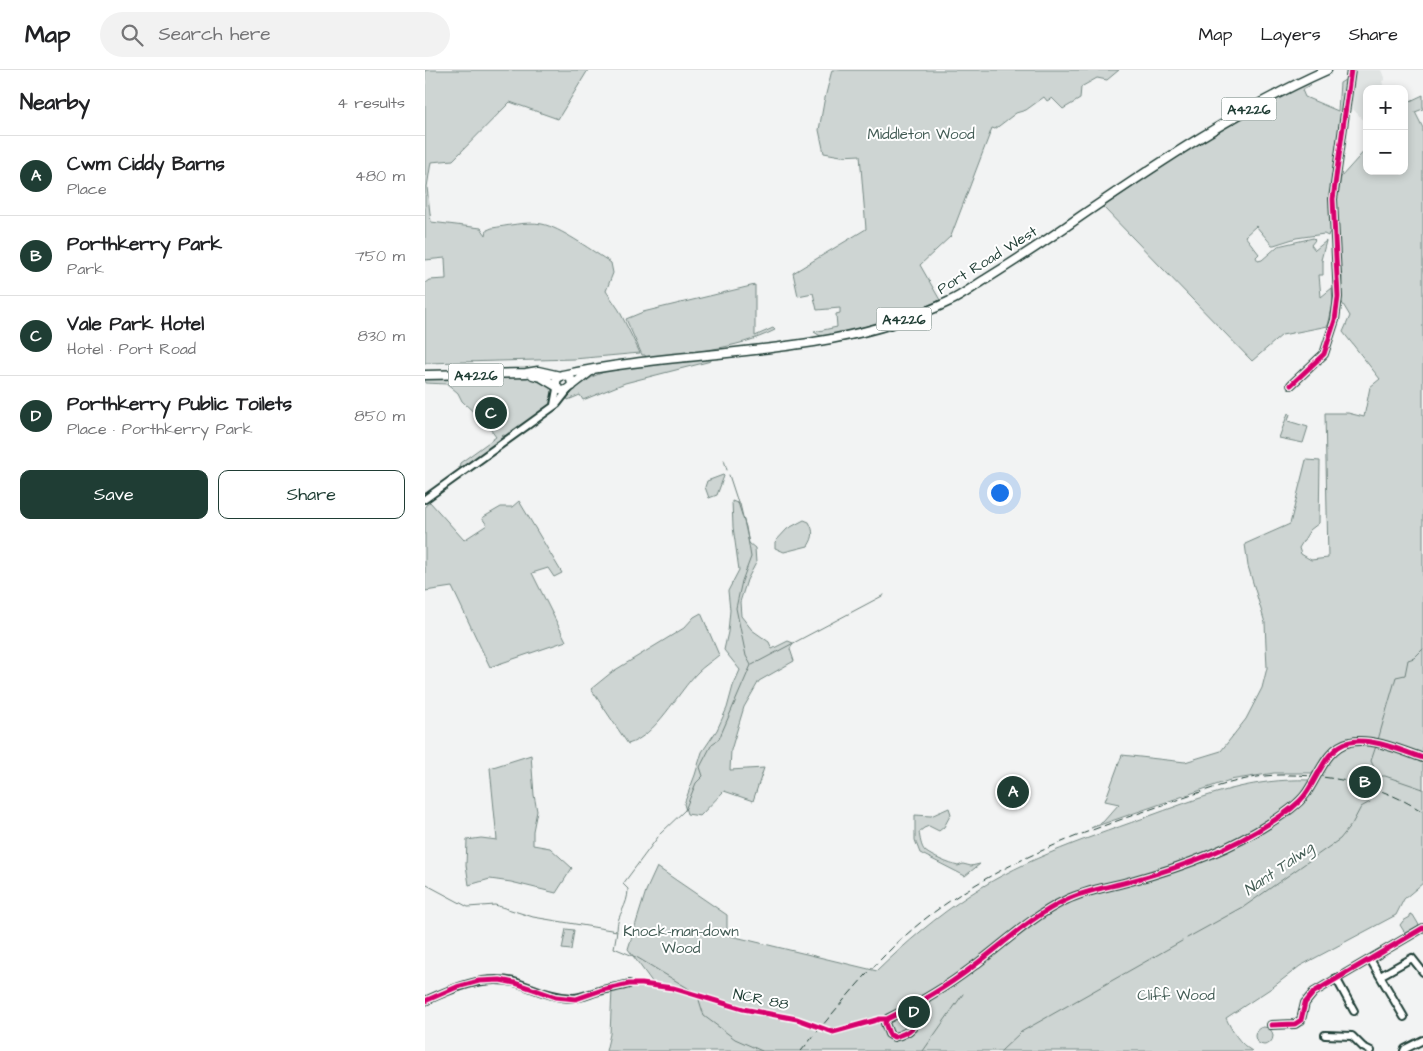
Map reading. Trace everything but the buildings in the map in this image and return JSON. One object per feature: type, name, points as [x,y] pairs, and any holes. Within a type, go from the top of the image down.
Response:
[{"type":"main road","name":"Port Road West","points":[[561,375],[631,363],[810,343],[883,328],[951,301],[1011,264],[1203,135],[1266,100],[1327,70]]},
{"type":"main road","name":"Port Road West","points":[[570,388],[592,370]]},
{"type":"main road","name":"A4226","points":[[526,373],[538,371],[561,375]]},
{"type":"main road","name":"A4226","points":[[425,375],[526,373],[541,377],[561,391],[570,388]]},
{"type":"main road","points":[[557,387],[557,379],[561,375],[571,379],[570,388]]},
{"type":"street","points":[[1291,385],[1324,354],[1335,320],[1338,297],[1333,199],[1351,70]]},
{"type":"street","points":[[554,405],[557,387]]},
{"type":"street","points":[[425,499],[561,401],[570,388]]},
{"type":"street","points":[[926,999],[920,1009],[918,1020],[908,1033],[894,1037],[889,1034],[885,1023],[887,1018],[926,999],[971,968],[1036,918],[1068,899],[1183,864],[1251,835],[1287,812],[1304,797],[1335,749],[1350,742],[1377,743],[1423,758]]},
{"type":"street","points":[[1271,1025],[1298,1022],[1301,1020],[1308,998],[1314,992],[1423,928]]},
{"type":"street","points":[[1380,976],[1413,958],[1423,972]]},
{"type":"street","points":[[1370,959],[1404,1017]]},
{"type":"street","points":[[1336,978],[1354,1010]]},
{"type":"street","points":[[425,1001],[457,987],[479,981],[500,980],[556,997],[576,998],[629,984]]},
{"type":"street","points":[[1284,1016],[1285,1024]]},
{"type":"street","points":[[1325,1035],[1352,1036],[1363,1047],[1371,1051]]},
{"type":"street","points":[[1404,1051],[1423,1040]]},
{"type":"shaded area","points":[[1352,70],[1381,70],[1385,80],[1382,81],[1383,85],[1363,85],[1363,120],[1350,106]]},
{"type":"green space","points":[[425,70],[588,70],[558,119],[510,102],[453,160],[431,162],[427,187],[431,222],[481,228],[486,235],[487,230],[492,228],[536,223],[550,226],[575,239],[611,263],[613,273],[606,291],[619,310],[640,353],[574,359],[425,363],[425,283],[429,280],[446,279],[445,258],[425,260]]},
{"type":"green space","name":"Middleton Wood","points":[[832,70],[1119,70],[1107,80],[1097,78],[1081,87],[1080,99],[1063,109],[1052,98],[1047,101],[1044,97],[1026,110],[1016,113],[995,129],[992,128],[951,236],[920,265],[940,300],[882,322],[822,337],[814,332],[837,327],[836,314],[840,313],[840,308],[817,310],[813,293],[798,296],[793,273],[866,229],[860,155],[841,156],[824,153],[819,130]]},
{"type":"green space","points":[[1348,78],[1338,157],[1332,174],[1330,200],[1332,232],[1328,236],[1324,234],[1296,238],[1274,245],[1256,226],[1245,236],[1259,254],[1256,257],[1258,261],[1262,260],[1278,246],[1313,238],[1315,240],[1311,245],[1315,250],[1326,241],[1321,260],[1323,261],[1323,275],[1319,275],[1321,297],[1332,288],[1333,304],[1328,326],[1282,335],[1252,361],[1103,207],[1229,125],[1308,82],[1311,85],[1302,90],[1305,97],[1338,111],[1340,83]]},
{"type":"green space","points":[[1423,95],[1423,109],[1415,112],[1423,128],[1423,883],[1404,899],[1396,915],[1300,966],[1273,987],[1226,1018],[1236,1036],[1252,1051],[606,1051],[610,1034],[612,989],[634,986],[635,983],[653,983],[628,949],[646,891],[657,867],[727,915],[727,935],[877,971],[922,930],[958,902],[992,881],[1037,858],[1212,794],[1269,782],[1309,780],[1313,773],[1274,773],[1230,780],[1091,828],[1103,822],[1119,804],[1105,801],[1122,755],[1185,762],[1221,751],[1246,719],[1262,688],[1267,668],[1265,623],[1248,566],[1245,544],[1290,524],[1306,460],[1320,461],[1319,523],[1310,530],[1299,548],[1301,554],[1311,560],[1328,558],[1325,413],[1348,413],[1364,417],[1370,387],[1380,379],[1343,332],[1350,316],[1341,301],[1342,277],[1336,233],[1336,206],[1341,177],[1363,152],[1363,175],[1408,175],[1408,102]]},
{"type":"green space","points":[[755,285],[755,336],[773,328],[775,330],[744,342],[712,349],[646,358],[645,355],[642,355],[626,319],[643,312]]},
{"type":"green space","points":[[710,357],[711,361],[625,383],[583,400],[580,395],[568,400],[567,398],[579,386],[594,376],[614,368]]},
{"type":"green space","points":[[525,375],[552,386],[553,402],[507,436],[503,435],[501,441],[461,469],[459,468],[460,463],[496,437],[451,387],[447,384],[425,383],[425,378]]},
{"type":"green space","points":[[1288,413],[1290,414],[1288,421],[1308,427],[1303,443],[1279,438]]},
{"type":"green space","points":[[723,475],[717,495],[709,498],[705,487],[707,481]]},
{"type":"green space","points":[[519,501],[562,573],[554,577],[548,568],[532,573],[566,641],[490,667],[452,587],[425,591],[425,506],[430,502],[464,540],[487,525],[482,518],[501,507],[512,507]]},
{"type":"green space","points":[[732,501],[740,504],[749,543],[755,548],[756,563],[747,580],[740,602],[741,616],[752,630],[769,642],[772,649],[788,641],[793,643],[790,649],[794,661],[759,681],[744,707],[731,750],[730,770],[764,768],[753,801],[724,791],[700,816],[687,814],[684,804],[702,752],[717,730],[740,670],[724,650],[730,610],[728,591],[739,570],[733,527]]},
{"type":"green space","points":[[804,520],[809,522],[812,528],[812,537],[808,546],[784,552],[775,548],[775,542],[787,529]]},
{"type":"green space","points":[[701,613],[719,655],[698,672],[666,713],[648,732],[628,744],[591,689],[612,672],[684,628],[694,617]]},
{"type":"green space","points":[[531,755],[537,811],[533,831],[533,845],[550,848],[572,868],[556,893],[490,879],[469,885],[466,865],[467,840],[481,838],[497,840],[490,768]]},
{"type":"green space","points":[[949,808],[951,814],[944,827],[939,831],[929,826],[924,828],[919,832],[921,842],[928,853],[950,864],[971,866],[980,864],[965,876],[920,853],[915,840],[915,815],[931,816]]},
{"type":"green space","points":[[1410,914],[1413,915],[1419,925],[1405,933],[1400,925],[1410,917]]},
{"type":"green space","points":[[566,929],[574,930],[571,950],[562,949]]},
{"type":"green space","points":[[1264,1027],[1270,1030],[1273,1036],[1270,1042],[1264,1045],[1258,1042],[1255,1036],[1258,1030]]},
{"type":"waterway","points":[[724,460],[727,470]]},
{"type":"waterway","points":[[660,834],[685,810],[696,783],[703,776],[700,767],[712,744],[719,739],[751,665],[746,656],[736,608],[742,581],[751,557],[746,527],[729,475]]},
{"type":"waterway","points":[[752,665],[884,595]]},
{"type":"waterway","name":"Nant Talwg","points":[[1378,740],[1396,677],[1405,675],[1408,660],[1414,658],[1423,649]]},
{"type":"waterway","name":"Nant Talwg","points":[[1376,746],[1371,761],[1378,779]]},
{"type":"waterway","points":[[1379,776],[1385,776],[1423,789]]},
{"type":"waterway","name":"Nant Talwg","points":[[1187,938],[1245,906],[1340,839],[1352,824],[1361,807],[1370,802]]},
{"type":"waterway","points":[[617,930],[617,924],[628,895],[628,889],[623,884],[658,837]]},
{"type":"waterway","points":[[425,884],[468,907],[495,905],[533,917],[617,931],[614,948],[638,958],[696,993]]},
{"type":"waterway","name":"Nant Talwg","points":[[1001,1051],[1021,1032],[1182,941]]},
{"type":"waterway","points":[[923,1051],[963,994]]},
{"type":"waterway","points":[[699,1000],[704,1016],[735,1039],[762,1051]]},
{"type":"railway","points":[[801,1051],[875,965],[925,919],[981,881],[1040,851],[1102,826],[1221,785],[1250,778],[1279,775],[1317,776],[1354,783],[1389,794],[1423,812]]},
{"type":"cycle path","points":[[1291,385],[1324,354],[1335,320],[1338,297],[1333,199],[1351,70]]},
{"type":"cycle path","points":[[926,999],[916,1023],[909,1031],[894,1037],[889,1034],[885,1023],[887,1019],[920,1002],[951,982],[1053,907],[1082,894],[1149,876],[1203,858],[1254,833],[1289,811],[1310,788],[1329,756],[1342,745],[1350,742],[1367,741],[1423,758]]},
{"type":"cycle path","points":[[1271,1025],[1295,1024],[1301,1020],[1305,1003],[1314,992],[1423,928]]},
{"type":"cycle path","name":"NCR 88","points":[[425,1001],[457,987],[479,981],[500,980],[556,997],[576,999],[602,990],[629,984],[642,984],[673,988],[743,1009],[797,1019],[833,1032],[880,1019],[887,1019]]},
{"type":"place","name":"Vale Park Hotel","points":[[491,413]]},
{"type":"place","name":"Porthkerry Park","points":[[1365,782]]},
{"type":"place","name":"Cwm Ciddy Barns","points":[[1013,792]]},
{"type":"place","name":"Porthkerry Public Toilets","points":[[914,1012]]},
{"type":"park label","name":"Knock-man-down Wood","points":[[681,940]]},
{"type":"park label","name":"Cliff Wood","points":[[1176,995]]}]
